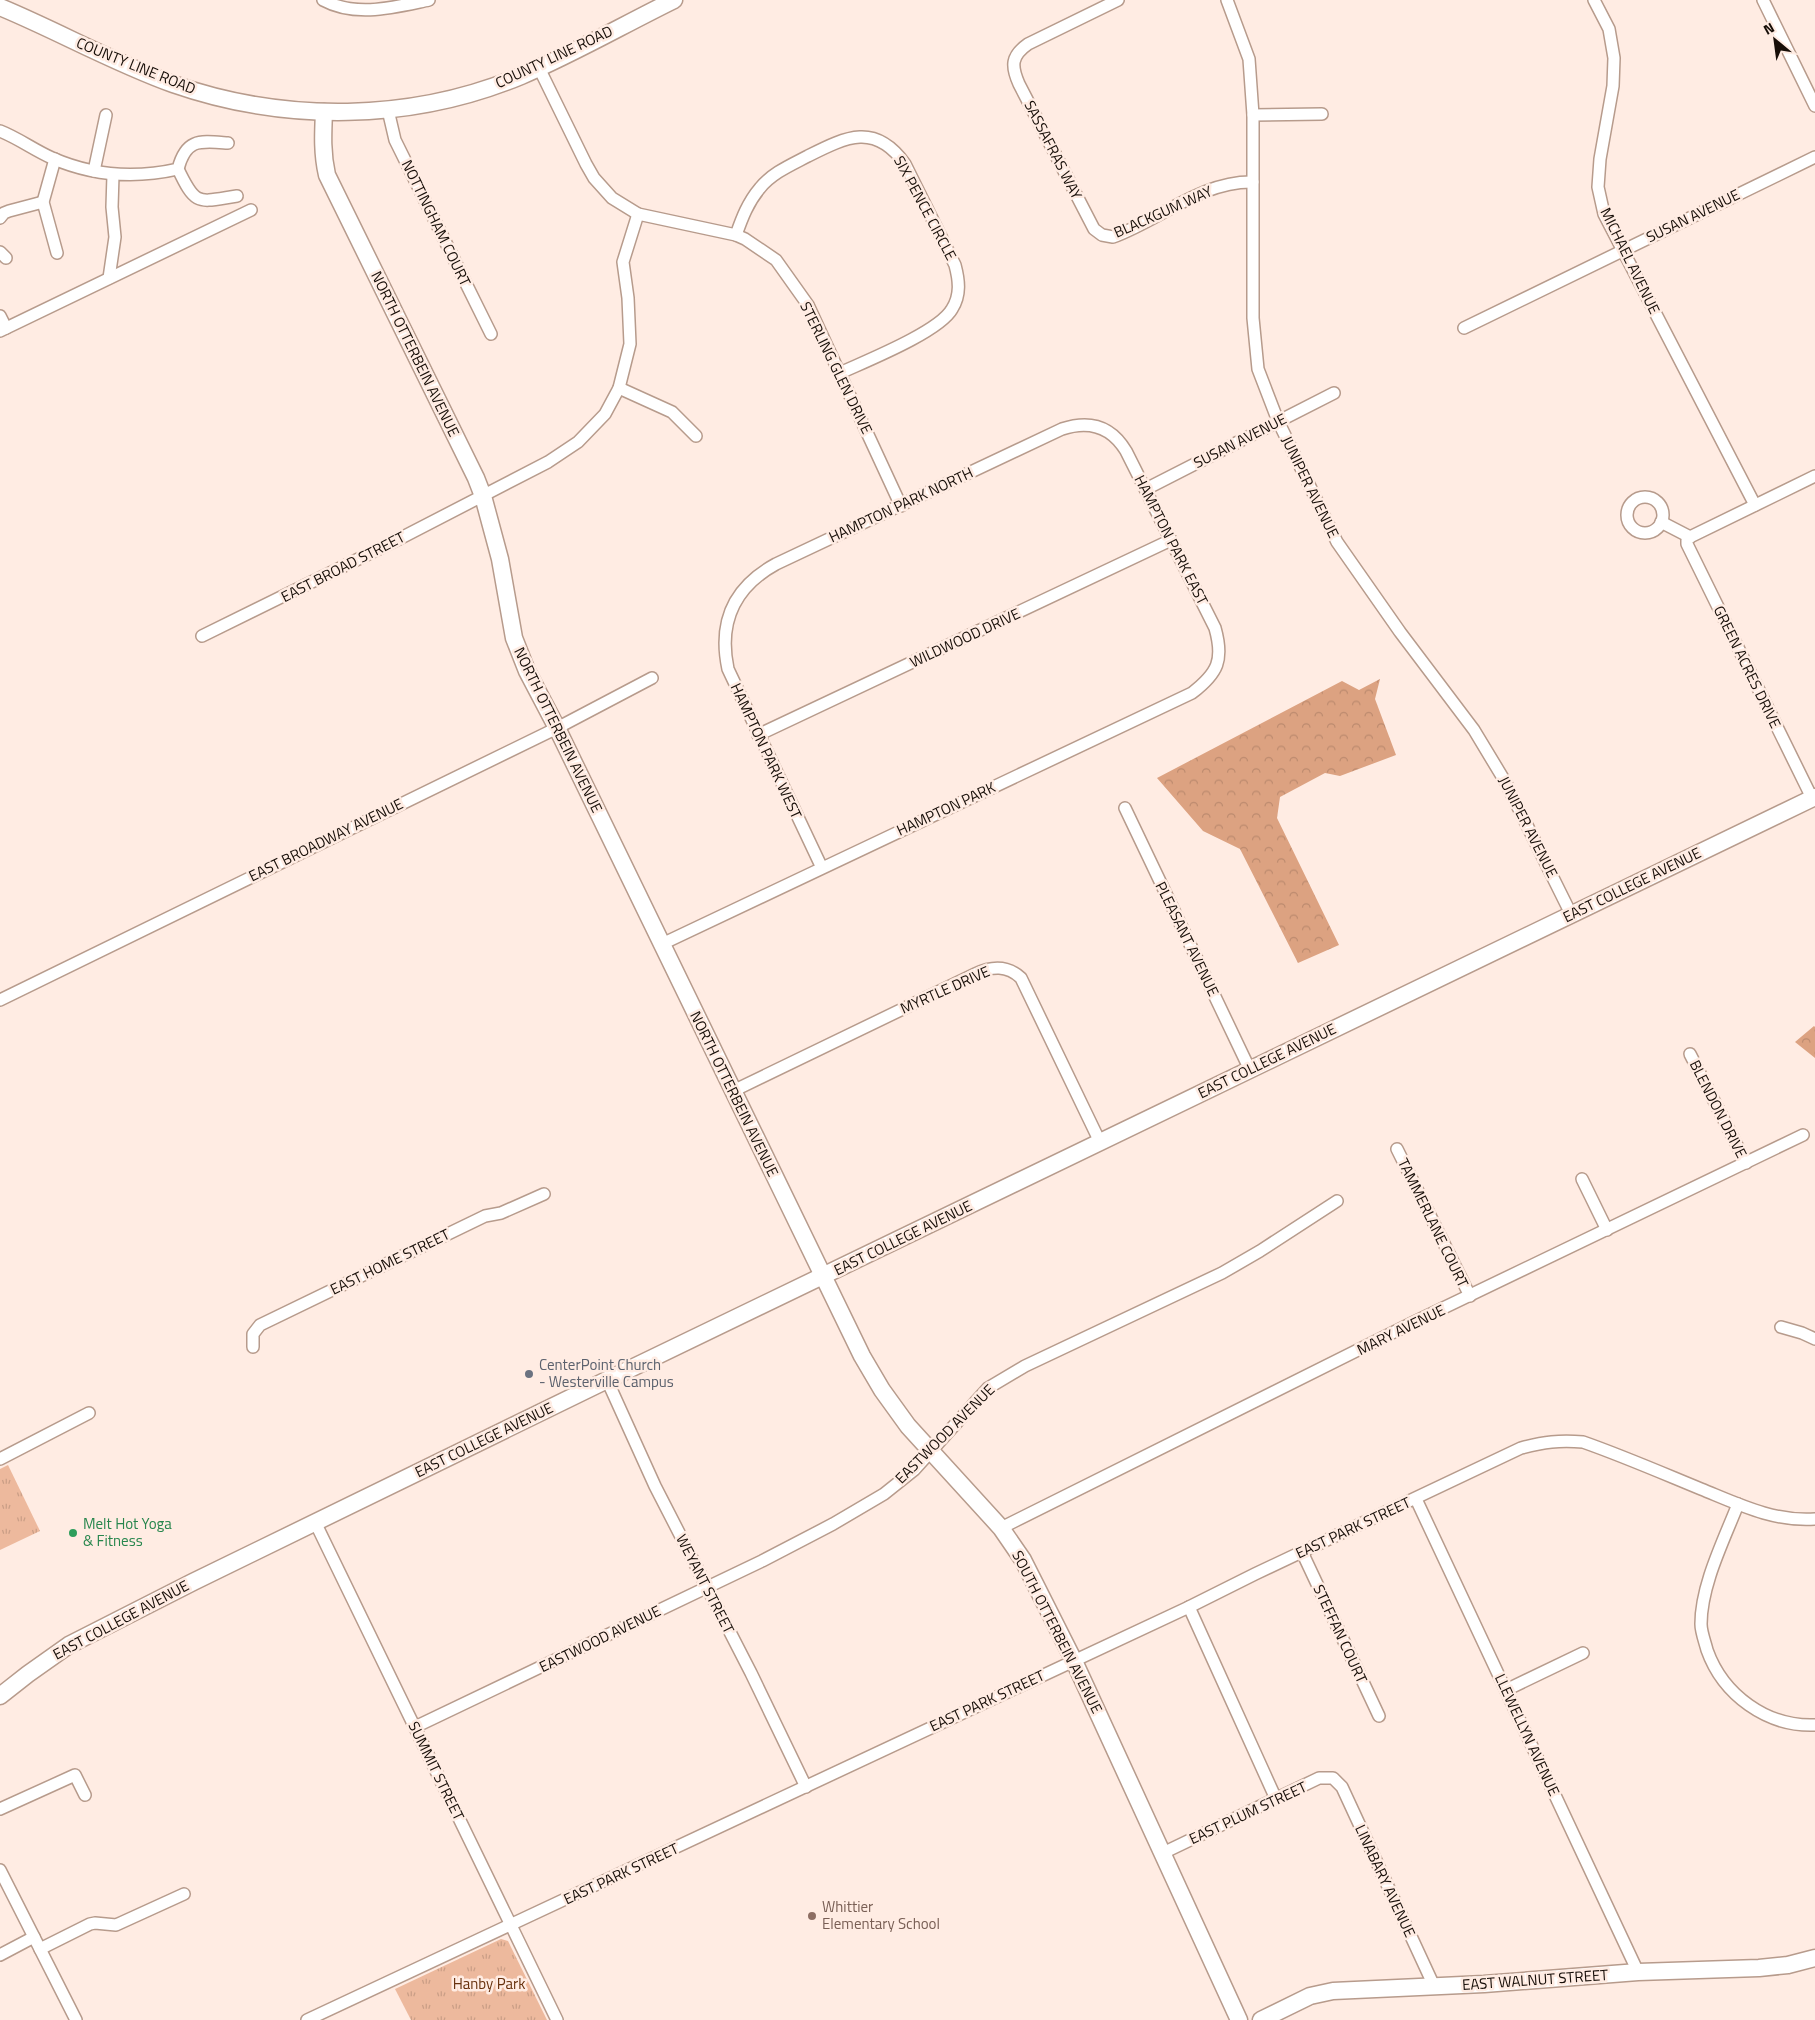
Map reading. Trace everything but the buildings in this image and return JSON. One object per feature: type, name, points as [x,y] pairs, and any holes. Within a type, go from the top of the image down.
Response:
[{"type":"street","points":[[323,0],[342,7],[366,11],[392,8],[429,0]]},
{"type":"street","name":"COUNTY LINE ROAD","points":[[0,8],[173,84],[236,102],[288,110],[324,112],[388,110],[453,99],[502,83],[539,68],[674,0]]},
{"type":"street","name":"SASSAFRAS WAY","points":[[1102,235],[1094,229],[1088,220],[1019,84],[1014,73],[1014,60],[1019,50],[1028,44],[1118,0]]},
{"type":"street","name":"JUNIPER AVENUE","points":[[1227,0],[1249,59],[1253,115],[1253,318],[1258,369],[1278,421],[1338,542],[1400,632],[1474,730],[1506,783],[1571,914]]},
{"type":"street","name":"MICHAEL AVENUE","points":[[1594,0],[1609,29],[1614,58],[1613,86],[1600,159],[1598,187],[1604,214],[1755,505]]},
{"type":"street","points":[[1763,0],[1815,106]]},
{"type":"street","name":"STERLING GLEN DRIVE","points":[[539,68],[594,178],[612,198],[638,214],[736,235],[776,260],[808,305],[900,506]]},
{"type":"street","name":"NOTTINGHAM COURT","points":[[388,110],[395,140],[492,334]]},
{"type":"street","name":"NORTH OTTERBEIN AVENUE","points":[[324,112],[323,158],[332,188],[438,400],[483,496],[500,559],[514,638],[527,670],[662,944],[822,1277]]},
{"type":"street","points":[[1253,115],[1322,114]]},
{"type":"street","points":[[94,171],[106,115]]},
{"type":"street","points":[[0,131],[56,159],[94,171],[113,175],[146,174],[178,169]]},
{"type":"street","name":"SIX PENCE CIRCLE","points":[[736,235],[750,200],[761,186],[789,165],[851,137],[876,139],[888,145],[897,153],[905,164],[955,265],[959,280],[958,296],[947,318],[927,331],[840,373]]},
{"type":"street","points":[[228,143],[202,141],[193,143],[182,155],[178,169],[188,191],[197,198],[204,201],[237,196]]},
{"type":"street","name":"SUSAN AVENUE","points":[[1464,328],[1815,157]]},
{"type":"street","points":[[56,159],[43,202],[57,253]]},
{"type":"street","points":[[109,278],[115,237],[112,207],[113,175]]},
{"type":"street","name":"BLACKGUM WAY","points":[[1102,235],[1113,237],[1123,233],[1200,194],[1235,182],[1253,182]]},
{"type":"street","points":[[0,218],[9,211],[43,202]]},
{"type":"street","points":[[0,316],[3,329],[251,210]]},
{"type":"street","name":"EAST BROAD STREET","points":[[202,636],[391,544],[548,462],[578,442],[605,414],[619,388],[630,344],[623,262],[638,214]]},
{"type":"street","points":[[619,388],[672,412],[696,436]]},
{"type":"street","name":"SUSAN AVENUE","points":[[1146,489],[1334,393]]},
{"type":"street","name":"HAMPTON PARK NORTH","points":[[725,629],[737,598],[748,582],[763,570],[1062,429],[1085,424],[1106,429]]},
{"type":"street","name":"HAMPTON PARK EAST","points":[[1106,429],[1123,446],[1215,628],[1220,644],[1219,660]]},
{"type":"street","points":[[1661,522],[1690,536],[1815,476]]},
{"type":"street","name":"GREEN ACRES DRIVE","points":[[1690,536],[1687,544],[1814,797]]},
{"type":"street","name":"WILDWOOD DRIVE","points":[[758,735],[1171,540]]},
{"type":"street","name":"HAMPTON PARK WEST","points":[[725,629],[724,644],[728,669],[822,868]]},
{"type":"street","name":"HAMPTON PARK","points":[[662,944],[1192,693],[1209,679],[1219,660]]},
{"type":"street","name":"EAST BROADWAY AVENUE","points":[[0,1000],[557,728],[652,678]]},
{"type":"street","name":"EAST COLLEGE AVENUE","points":[[0,1696],[69,1645],[315,1522],[1814,797]]},
{"type":"street","name":"PLEASANT AVENUE","points":[[1125,808],[1250,1070]]},
{"type":"street","name":"MYRTLE DRIVE","points":[[732,1091],[986,969],[1006,968],[1021,978],[1100,1142]]},
{"type":"street","name":"BLENDON DRIVE","points":[[1690,1054],[1746,1164]]},
{"type":"street","name":"MARY AVENUE","points":[[1001,1528],[1470,1296],[1803,1135]]},
{"type":"street","name":"TAMMERLANE COURT","points":[[1397,1149],[1470,1296]]},
{"type":"street","points":[[1582,1179],[1606,1230]]},
{"type":"street","name":"EAST HOME STREET","points":[[253,1347],[253,1334],[260,1325],[485,1216],[502,1213],[544,1194]]},
{"type":"street","name":"EASTWOOD AVENUE","points":[[415,1727],[706,1588],[825,1528],[884,1494],[914,1470],[932,1452],[964,1413],[988,1388],[1000,1380],[1260,1252],[1337,1202]]},
{"type":"street","name":"SOUTH OTTERBEIN AVENUE","points":[[822,1277],[862,1356],[882,1390],[908,1426],[1001,1528],[1023,1560],[1074,1661],[1239,2020]]},
{"type":"street","points":[[1781,1327],[1815,1339]]},
{"type":"street","name":"WEYANT STREET","points":[[607,1380],[655,1486],[754,1679],[806,1787]]},
{"type":"street","points":[[0,1459],[89,1413]]},
{"type":"street","name":"EAST PARK STREET","points":[[307,2020],[1189,1607],[1521,1448],[1560,1440],[1583,1442],[1775,1517],[1815,1519]]},
{"type":"street","name":"LLEWELLYN AVENUE","points":[[1416,1499],[1638,1972]]},
{"type":"street","points":[[1738,1504],[1713,1567],[1705,1595],[1701,1624],[1712,1662],[1734,1694],[1764,1714],[1798,1726],[1815,1725]]},
{"type":"street","name":"SUMMIT STREET","points":[[315,1522],[557,2020]]},
{"type":"street","name":"STEFFAN COURT","points":[[1302,1552],[1380,1716]]},
{"type":"street","points":[[1189,1607],[1276,1799]]},
{"type":"street","points":[[1506,1690],[1583,1653]]},
{"type":"street","points":[[0,1809],[74,1775],[85,1795]]},
{"type":"street","name":"EAST PLUM STREET","points":[[1163,1853],[1320,1778],[1334,1778]]},
{"type":"street","name":"LINABARY AVENUE","points":[[1334,1778],[1342,1787],[1434,1986]]},
{"type":"street","points":[[0,1870],[76,2020]]},
{"type":"street","points":[[40,1949],[90,1924],[116,1925],[184,1894]]},
{"type":"street","points":[[0,1954],[34,1937]]},
{"type":"street","name":"EAST WALNUT STREET","points":[[1261,2020],[1310,1996],[1333,1990],[1434,1986],[1638,1972],[1759,1968],[1788,1965],[1815,1958]]},
{"type":"green space","points":[[1380,679],[1375,699],[1396,755],[1340,776],[1325,773],[1280,797],[1277,818],[1339,945],[1298,963],[1240,849],[1203,831],[1157,778],[1342,681],[1359,690]]},
{"type":"green space","points":[[1815,1027],[1815,1058],[1795,1042]]},
{"type":"green space","points":[[8,1465],[40,1531],[0,1550],[0,1469]]},
{"type":"green space","name":"Hanby Park","points":[[501,1939],[508,1941],[547,2020],[411,2020],[395,1989]]},
{"type":"place","name":"CenterPoint Church - Westerville Campus","points":[[529,1374]]},
{"type":"place","name":"Melt Hot Yoga & Fitness","points":[[73,1533]]},
{"type":"place","name":"Whittier Elementary School","points":[[812,1916]]}]
